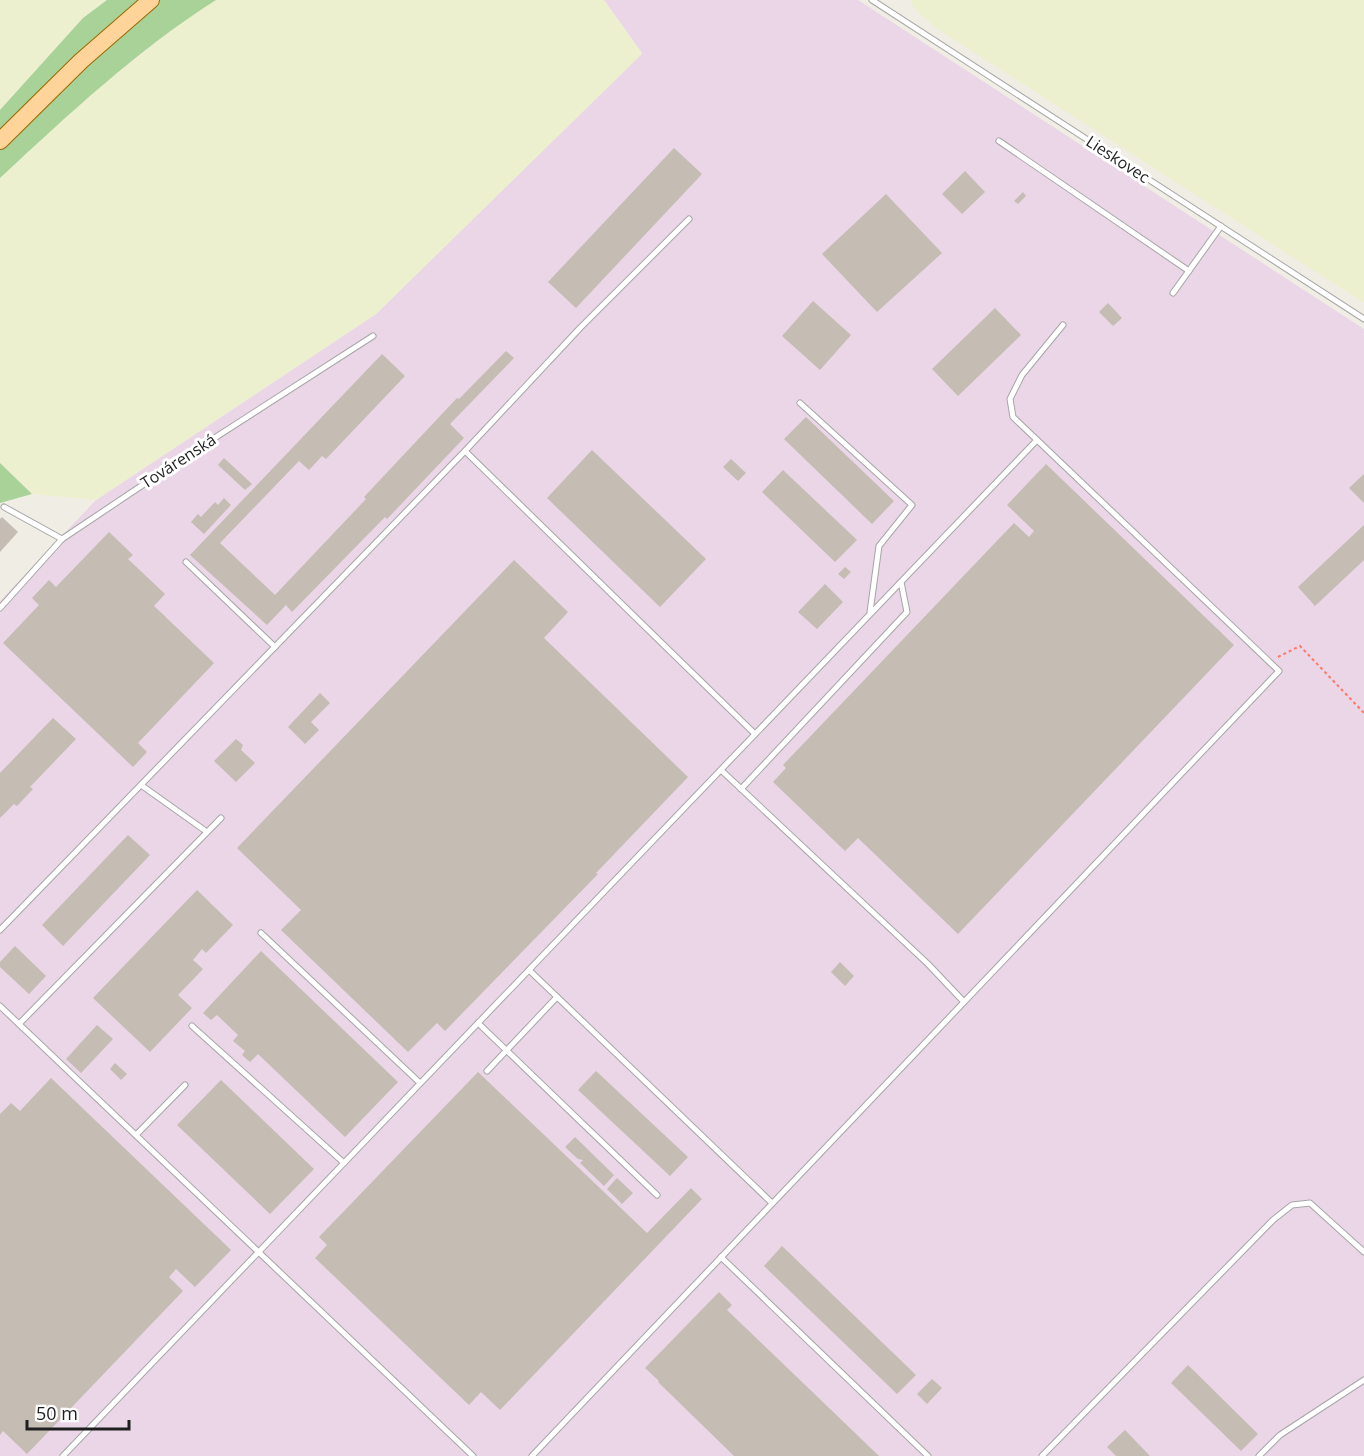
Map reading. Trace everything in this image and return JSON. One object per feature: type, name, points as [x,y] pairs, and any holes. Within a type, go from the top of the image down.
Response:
[{"type":"main road","points":[[0,141],[81,60],[151,0]]},
{"type":"lane","name":"Lieskovec","points":[[872,0],[1364,319]]},
{"type":"lane","points":[[999,141],[1189,271]]},
{"type":"lane","points":[[0,930],[465,452],[580,328],[689,219]]},
{"type":"lane","points":[[1173,293],[1221,226]]},
{"type":"lane","points":[[532,1456],[1279,671],[1013,417],[1010,399],[1022,375],[1063,325]]},
{"type":"lane","name":"Továrenská","points":[[0,608],[62,539],[373,336]]},
{"type":"lane","points":[[800,403],[912,505],[879,546],[870,614]]},
{"type":"lane","points":[[63,1456],[1037,440]]},
{"type":"lane","points":[[465,452],[755,734]]},
{"type":"lane","points":[[4,507],[62,539]]},
{"type":"lane","points":[[186,562],[275,647]]},
{"type":"lane","points":[[741,789],[907,612],[901,582]]},
{"type":"lane","points":[[721,770],[928,964],[964,1002]]},
{"type":"lane","points":[[141,785],[207,832]]},
{"type":"lane","points":[[19,1024],[221,818]]},
{"type":"lane","points":[[261,933],[420,1083]]},
{"type":"lane","points":[[529,969],[772,1203]]},
{"type":"lane","points":[[487,1071],[557,997]]},
{"type":"lane","points":[[0,1006],[473,1456]]},
{"type":"lane","points":[[478,1023],[657,1195]]},
{"type":"lane","points":[[192,1026],[344,1163]]},
{"type":"lane","points":[[136,1135],[185,1085]]},
{"type":"lane","points":[[1042,1456],[1273,1220],[1292,1204],[1310,1203],[1364,1252]]},
{"type":"lane","points":[[721,1257],[928,1456]]},
{"type":"lane","points":[[1259,1456],[1280,1435],[1364,1380]]},
{"type":"path","points":[[1270,662],[1299,646],[1364,713]]},
{"type":"shaded area","points":[[604,0],[858,0],[1364,329],[1364,1456],[0,1456],[0,601],[96,500],[376,314],[642,53]]},
{"type":"green space","points":[[0,0],[107,0],[83,18],[0,110]]},
{"type":"green space","points":[[107,0],[216,0],[158,40],[131,62],[77,107],[0,178],[0,110],[83,18]]},
{"type":"green space","points":[[216,0],[604,0],[642,54],[376,314],[96,500],[32,494],[0,463],[0,178],[81,102],[185,19]]},
{"type":"green space","points":[[910,0],[1364,0],[1364,303],[936,28],[914,8]]},
{"type":"green space","points":[[0,463],[32,494],[0,503]]},
{"type":"building","points":[[674,148],[702,174],[576,308],[548,282]]},
{"type":"building","points":[[965,171],[985,192],[962,214],[942,194]]},
{"type":"building","points":[[1023,192],[1026,196],[1018,204],[1014,201]]},
{"type":"building","points":[[886,194],[942,253],[877,312],[822,254]]},
{"type":"building","points":[[813,301],[851,335],[820,370],[782,336]]},
{"type":"building","points":[[1108,303],[1122,318],[1113,326],[1099,312]]},
{"type":"building","points":[[995,308],[1021,335],[958,396],[932,369]]},
{"type":"building","points":[[506,351],[514,358],[450,424],[464,438],[387,519],[385,517],[292,612],[286,605],[267,625],[190,555],[382,354],[405,376],[326,459],[322,456],[309,470],[299,461],[220,543],[275,595],[457,398],[459,399]]},
{"type":"building","points":[[806,417],[894,501],[872,524],[784,439]]},
{"type":"building","points":[[592,450],[706,559],[660,607],[547,498]]},
{"type":"building","points":[[224,458],[252,484],[245,490],[218,465]]},
{"type":"building","points":[[731,459],[746,473],[738,481],[723,467]]},
{"type":"building","points":[[1046,464],[1234,645],[958,934],[858,838],[845,851],[773,782],[786,768],[783,765],[1014,523],[1029,537],[1034,531],[1007,505]]},
{"type":"building","points":[[783,470],[857,540],[835,562],[762,492]]},
{"type":"building","points":[[1364,474],[1364,503],[1349,488]]},
{"type":"building","points":[[224,498],[231,505],[204,534],[191,522],[198,514],[201,517],[215,502],[218,505]]},
{"type":"building","points":[[2,517],[18,532],[0,552],[0,519]]},
{"type":"building","points":[[1364,525],[1364,560],[1315,606],[1298,587]]},
{"type":"building","points":[[109,532],[133,555],[128,559],[165,594],[154,606],[214,663],[138,743],[147,752],[133,767],[3,643],[39,605],[32,598],[49,580],[56,587]]},
{"type":"building","points":[[514,560],[568,612],[544,638],[688,777],[596,873],[598,874],[445,1031],[437,1023],[408,1052],[281,930],[301,910],[237,848]]},
{"type":"building","points":[[845,567],[851,572],[844,579],[838,574]]},
{"type":"building","points":[[825,584],[843,602],[817,629],[798,612]]},
{"type":"building","points":[[320,693],[330,703],[311,722],[319,730],[305,744],[288,727]]},
{"type":"building","points":[[53,718],[76,739],[30,787],[33,789],[17,806],[14,804],[0,818],[0,773]]},
{"type":"building","points":[[236,739],[243,745],[241,750],[255,763],[236,782],[214,761]]},
{"type":"building","points":[[128,835],[150,855],[63,946],[42,925]]},
{"type":"building","points":[[197,890],[233,925],[206,953],[202,949],[193,960],[203,969],[178,995],[192,1008],[150,1052],[93,998]]},
{"type":"building","points":[[15,946],[46,976],[29,994],[0,967],[0,962]]},
{"type":"building","points":[[261,951],[398,1082],[345,1137],[258,1054],[250,1062],[242,1055],[245,1051],[233,1041],[238,1035],[217,1015],[211,1020],[203,1013]]},
{"type":"building","points":[[840,962],[854,976],[845,986],[831,972]]},
{"type":"building","points":[[97,1025],[113,1039],[81,1073],[66,1059]]},
{"type":"building","points":[[115,1063],[127,1074],[121,1080],[110,1069]]},
{"type":"building","points":[[596,1071],[688,1157],[670,1176],[578,1090]]},
{"type":"building","points":[[478,1072],[647,1233],[691,1188],[702,1199],[500,1410],[481,1392],[469,1405],[315,1258],[327,1245],[319,1237]]},
{"type":"building","points":[[51,1078],[231,1250],[195,1287],[176,1269],[169,1277],[183,1291],[27,1454],[3,1431],[0,1435],[0,1114],[11,1103],[20,1111]]},
{"type":"building","points":[[221,1080],[314,1169],[270,1214],[177,1125]]},
{"type":"building","points":[[575,1137],[614,1175],[604,1186],[580,1163],[583,1160],[578,1159],[565,1147]]},
{"type":"building","points":[[617,1178],[633,1193],[622,1204],[607,1189]]},
{"type":"building","points":[[782,1246],[916,1375],[897,1394],[764,1266]]},
{"type":"building","points":[[719,1292],[732,1305],[727,1310],[879,1456],[734,1456],[658,1382],[645,1368]]},
{"type":"building","points":[[1188,1365],[1258,1434],[1241,1451],[1171,1383]]},
{"type":"building","points":[[932,1379],[942,1388],[927,1404],[917,1394]]},
{"type":"building","points":[[1125,1430],[1150,1456],[1116,1456],[1107,1447]]}]
